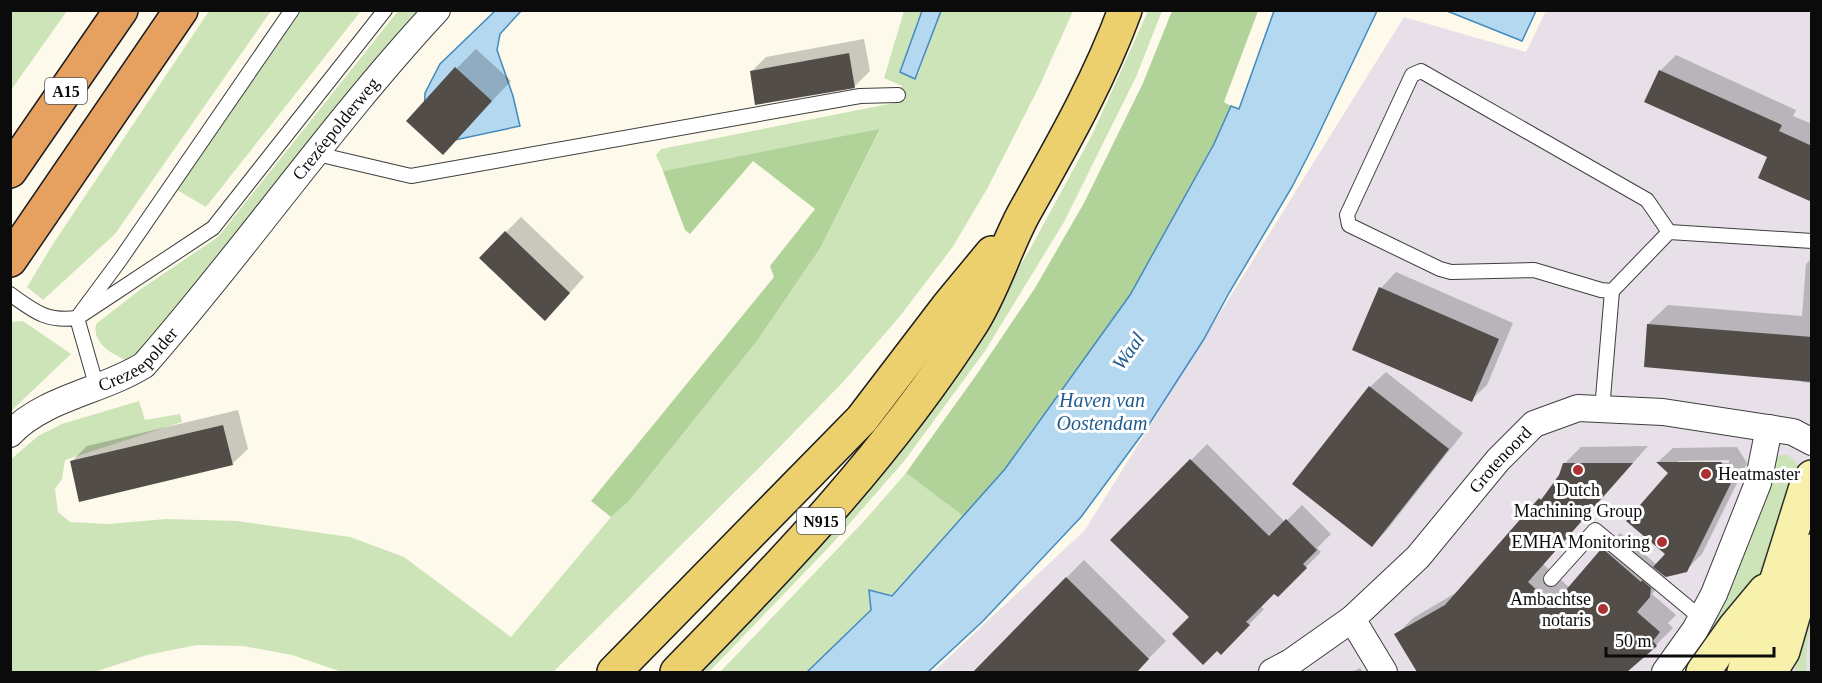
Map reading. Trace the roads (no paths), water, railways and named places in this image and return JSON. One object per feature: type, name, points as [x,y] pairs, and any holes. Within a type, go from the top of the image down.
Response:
[{"type":"highway","name":"A15","points":[[10,171],[121,10]]},
{"type":"highway","name":"A15","points":[[10,260],[181,10]]},
{"type":"main road","name":"N915","points":[[677,672],[777,570],[888,441],[973,321],[1022,217],[1111,49],[1125,10]]},
{"type":"main road","name":"N915","points":[[614,672],[862,419],[949,305],[1022,217]]},
{"type":"main road","points":[[1744,672],[1806,487],[1812,477]]},
{"type":"main road","points":[[1779,665],[1812,551]]},
{"type":"main road","points":[[1703,672],[1735,627],[1778,576]]},
{"type":"street","name":"Crezéepolderweg","points":[[240,251],[370,87],[437,10]]},
{"type":"street","name":"Crezeepolder","points":[[10,434],[63,400],[126,377],[144,365],[240,251]]},
{"type":"street","name":"Grotenoord","points":[[1272,672],[1291,662],[1352,619],[1418,557],[1498,460],[1534,424],[1578,408],[1663,412],[1793,432],[1812,442]]},
{"type":"street","points":[[1665,672],[1714,594],[1758,483],[1769,428]]},
{"type":"street","points":[[1352,619],[1384,672]]},
{"type":"lane","points":[[76,318],[120,260],[292,10]]},
{"type":"lane","points":[[10,294],[38,313],[61,320],[76,318],[213,228],[385,10]]},
{"type":"lane","points":[[1612,291],[1601,290],[1534,270],[1450,272],[1349,225],[1347,214],[1412,75],[1421,71],[1647,200],[1669,232]]},
{"type":"lane","points":[[317,154],[411,176],[860,96],[898,95]]},
{"type":"lane","points":[[1602,410],[1612,291],[1669,232],[1812,241]]},
{"type":"lane","points":[[76,318],[97,388]]},
{"type":"lane","points":[[1551,579],[1595,530],[1701,618]]},
{"type":"water","points":[[495,11],[521,11],[500,34],[497,50],[513,96],[520,126],[455,140],[424,119],[425,93],[440,64]]},
{"type":"water","points":[[922,11],[941,11],[915,79],[900,72]]},
{"type":"water","name":"Haven van Oostendam","points":[[1274,11],[1377,11],[1292,187],[1204,339],[1146,429],[1081,517],[983,621],[928,672],[807,672],[871,610],[869,590],[892,596],[1005,469],[1130,295],[1214,144],[1231,106],[1239,109]]},
{"type":"water","points":[[1447,11],[1536,11],[1522,41]]},
{"type":"place","name":"Dutch Machining Group","points":[[1578,470]]},
{"type":"place","name":"Heatmaster","points":[[1706,474]]},
{"type":"place","name":"EMHA Monitoring","points":[[1662,542]]},
{"type":"place","name":"Ambachtse notaris","points":[[1603,609]]},
{"type":"water label","name":"Waal","points":[[1128,351]]}]
